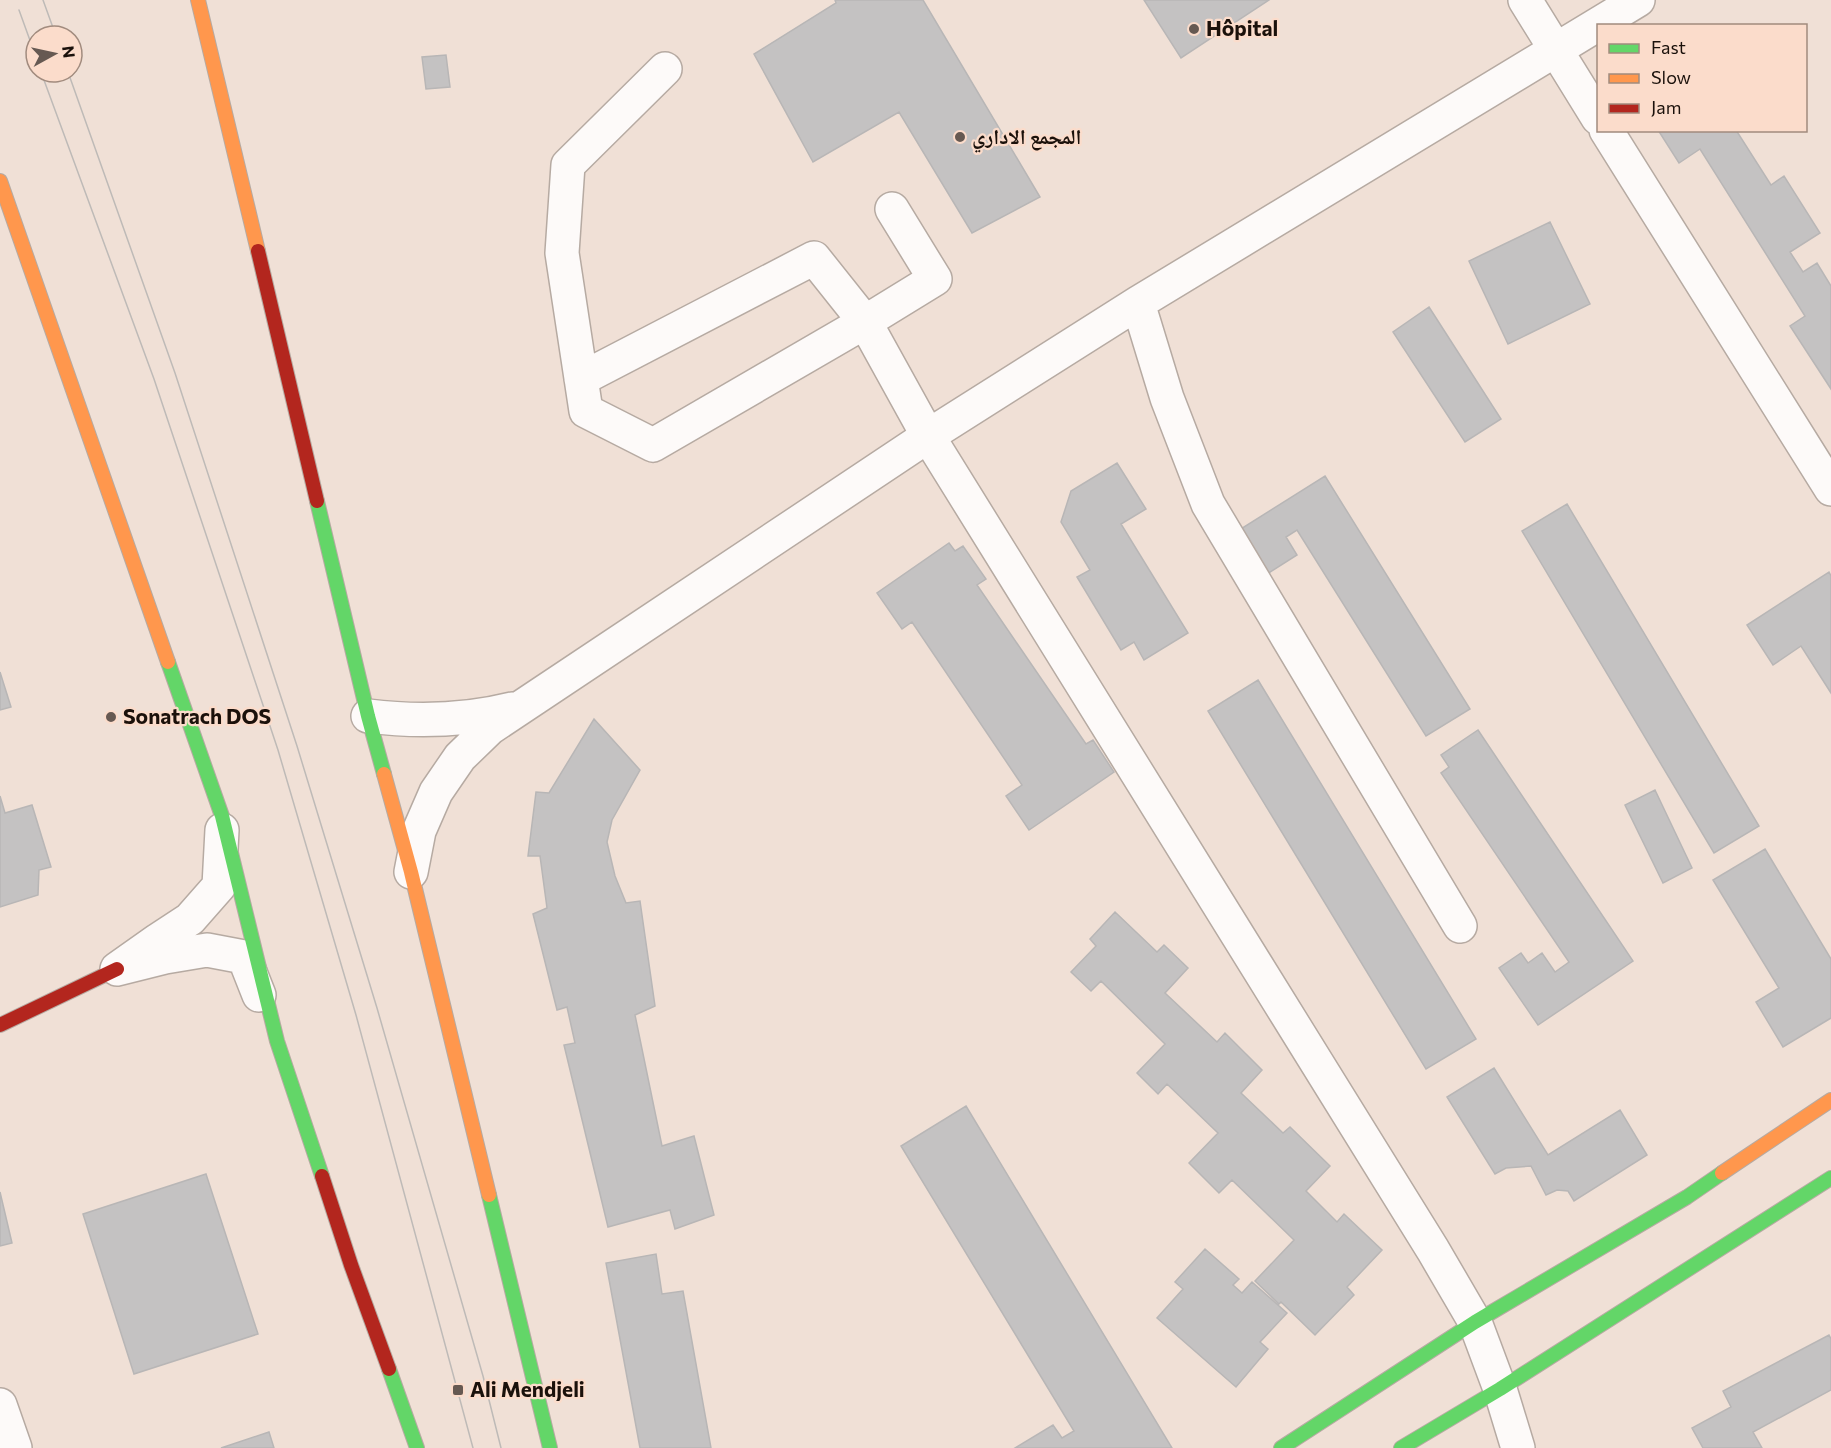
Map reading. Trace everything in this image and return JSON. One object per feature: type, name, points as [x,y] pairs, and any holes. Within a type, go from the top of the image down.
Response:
[{"type":"main road","points":[[198,0],[368,716],[411,872],[550,1448]]},
{"type":"main road","points":[[0,181],[222,816],[277,1041],[351,1265],[417,1448]]},
{"type":"main road","points":[[0,1025],[117,969]]},
{"type":"main road","points":[[1281,1448],[1475,1322],[1687,1197],[1831,1100]]},
{"type":"main road","points":[[1401,1448],[1500,1389],[1831,1178]]},
{"type":"street","points":[[1525,0],[1597,115]]},
{"type":"street","points":[[1599,24],[1638,0]]},
{"type":"street","points":[[411,872],[419,831],[436,792],[460,757],[490,728],[928,436],[1138,303],[1597,26]]},
{"type":"street","points":[[665,69],[568,165],[562,253],[586,411],[653,445],[935,279],[892,209]]},
{"type":"street","points":[[1607,132],[1831,489]]},
{"type":"street","points":[[581,379],[814,258],[865,322],[928,436],[1433,1250],[1475,1322],[1500,1389],[1518,1448]]},
{"type":"street","points":[[1138,303],[1167,398],[1208,504],[1460,926]]},
{"type":"street","points":[[368,716],[403,720],[445,720],[485,715],[525,706]]},
{"type":"street","points":[[117,969],[190,919],[219,886],[222,816]]},
{"type":"street","points":[[117,969],[165,957],[207,950],[244,957],[277,1041]]},
{"type":"street","points":[[0,1405],[15,1448]]},
{"type":"building","name":"المجمع الاداري","points":[[835,0],[923,0],[1040,197],[972,233],[899,112],[813,162],[754,54],[836,3]]},
{"type":"building","name":"Hôpital","points":[[1144,0],[1269,0],[1181,58]]},
{"type":"building","points":[[446,55],[450,87],[426,89],[422,57]]},
{"type":"building","points":[[1659,132],[1737,132],[1771,185],[1784,176],[1820,233],[1790,252],[1803,272],[1817,263],[1831,286],[1831,389],[1790,326],[1805,316],[1700,149],[1679,163]]},
{"type":"building","points":[[1550,222],[1590,304],[1508,344],[1469,261]]},
{"type":"building","points":[[1429,307],[1501,419],[1465,442],[1393,332]]},
{"type":"building","points":[[1117,463],[1146,509],[1121,524],[1188,633],[1144,660],[1134,642],[1121,650],[1077,577],[1090,570],[1061,522],[1071,491]]},
{"type":"building","points":[[1325,476],[1470,709],[1426,736],[1297,530],[1286,537],[1297,555],[1264,576],[1236,532]]},
{"type":"building","points":[[1567,504],[1759,826],[1714,853],[1522,531]]},
{"type":"building","points":[[949,543],[955,551],[963,546],[986,579],[977,585],[1086,744],[1093,740],[1114,772],[1029,830],[1006,796],[1022,785],[912,622],[902,629],[877,593]]},
{"type":"building","points":[[1829,572],[1831,576],[1831,693],[1801,646],[1773,665],[1747,625]]},
{"type":"building","points":[[0,672],[11,707],[0,710]]},
{"type":"building","points":[[1258,680],[1476,1039],[1426,1069],[1208,711]]},
{"type":"building","points":[[594,719],[640,770],[612,820],[607,842],[615,876],[626,903],[640,901],[655,1006],[635,1015],[662,1146],[694,1136],[714,1215],[675,1229],[670,1210],[608,1227],[564,1045],[575,1043],[567,1007],[557,1010],[533,914],[547,908],[540,856],[528,856],[536,792],[549,793]]},
{"type":"building","points":[[1478,730],[1633,961],[1538,1025],[1499,968],[1521,953],[1528,963],[1542,953],[1555,972],[1569,962],[1441,773],[1449,767],[1441,755]]},
{"type":"building","points":[[1655,790],[1692,868],[1663,883],[1625,805]]},
{"type":"building","points":[[0,796],[5,813],[32,805],[51,867],[39,870],[38,895],[0,907]]},
{"type":"building","points":[[1765,849],[1831,959],[1831,1018],[1783,1047],[1756,1002],[1779,988],[1713,880]]},
{"type":"building","points":[[1115,912],[1157,952],[1164,945],[1188,968],[1165,993],[1217,1042],[1225,1033],[1262,1070],[1241,1093],[1283,1133],[1290,1127],[1330,1166],[1306,1191],[1337,1222],[1344,1214],[1382,1250],[1347,1287],[1354,1295],[1315,1335],[1255,1281],[1294,1240],[1232,1180],[1219,1193],[1189,1163],[1218,1133],[1167,1084],[1158,1094],[1137,1073],[1165,1044],[1101,981],[1091,991],[1071,972],[1096,946],[1090,939]]},
{"type":"building","points":[[1494,1068],[1548,1155],[1620,1110],[1647,1155],[1574,1201],[1568,1191],[1557,1190],[1546,1195],[1531,1166],[1506,1168],[1495,1174],[1447,1097]]},
{"type":"building","points":[[966,1106],[1172,1448],[1015,1448],[1053,1425],[1062,1438],[1074,1431],[901,1146]]},
{"type":"building","points":[[206,1174],[258,1334],[134,1374],[83,1214]]},
{"type":"building","points":[[0,1192],[12,1243],[0,1246]]},
{"type":"building","points":[[1205,1249],[1239,1279],[1233,1285],[1242,1293],[1252,1282],[1287,1313],[1260,1342],[1268,1349],[1236,1387],[1157,1318],[1183,1289],[1175,1282]]},
{"type":"building","points":[[656,1254],[662,1294],[683,1291],[711,1448],[640,1448],[606,1263]]},
{"type":"building","points":[[1829,1335],[1831,1339],[1831,1390],[1753,1432],[1762,1448],[1703,1448],[1692,1428],[1731,1407],[1723,1391]]},
{"type":"building","points":[[269,1432],[274,1448],[221,1448]]},
{"type":"tram line","points":[[43,0],[52,24]]},
{"type":"tram line","points":[[19,10],[24,24]]},
{"type":"tram line","points":[[45,84],[154,379],[278,750],[356,1015],[473,1448]]},
{"type":"tram line","points":[[72,84],[175,373],[297,746],[377,1008],[483,1376],[501,1448]]},
{"type":"traffic: fast","points":[[317,501],[384,774]]},
{"type":"traffic: fast","points":[[168,662],[222,816],[277,1041],[322,1176]]},
{"type":"traffic: fast","points":[[1281,1448],[1475,1322],[1687,1197],[1722,1173]]},
{"type":"traffic: fast","points":[[1401,1448],[1500,1389],[1831,1178]]},
{"type":"traffic: fast","points":[[489,1195],[550,1448]]},
{"type":"traffic: fast","points":[[389,1369],[417,1448]]},
{"type":"traffic: slow","points":[[198,0],[258,251]]},
{"type":"traffic: slow","points":[[0,181],[168,662]]},
{"type":"traffic: slow","points":[[384,774],[411,872],[489,1195]]},
{"type":"traffic: slow","points":[[1722,1173],[1831,1100]]},
{"type":"traffic: jam","points":[[258,251],[317,501]]},
{"type":"traffic: jam","points":[[0,1025],[117,969]]},
{"type":"traffic: jam","points":[[322,1176],[389,1369]]},
{"type":"place","name":"Hôpital","points":[[1194,29]]},
{"type":"place","name":"المجمع الاداري","points":[[960,137]]},
{"type":"place","name":"Sonatrach DOS","points":[[111,717]]},
{"type":"place","name":"Ali Mendjeli","points":[[458,1390]]}]
